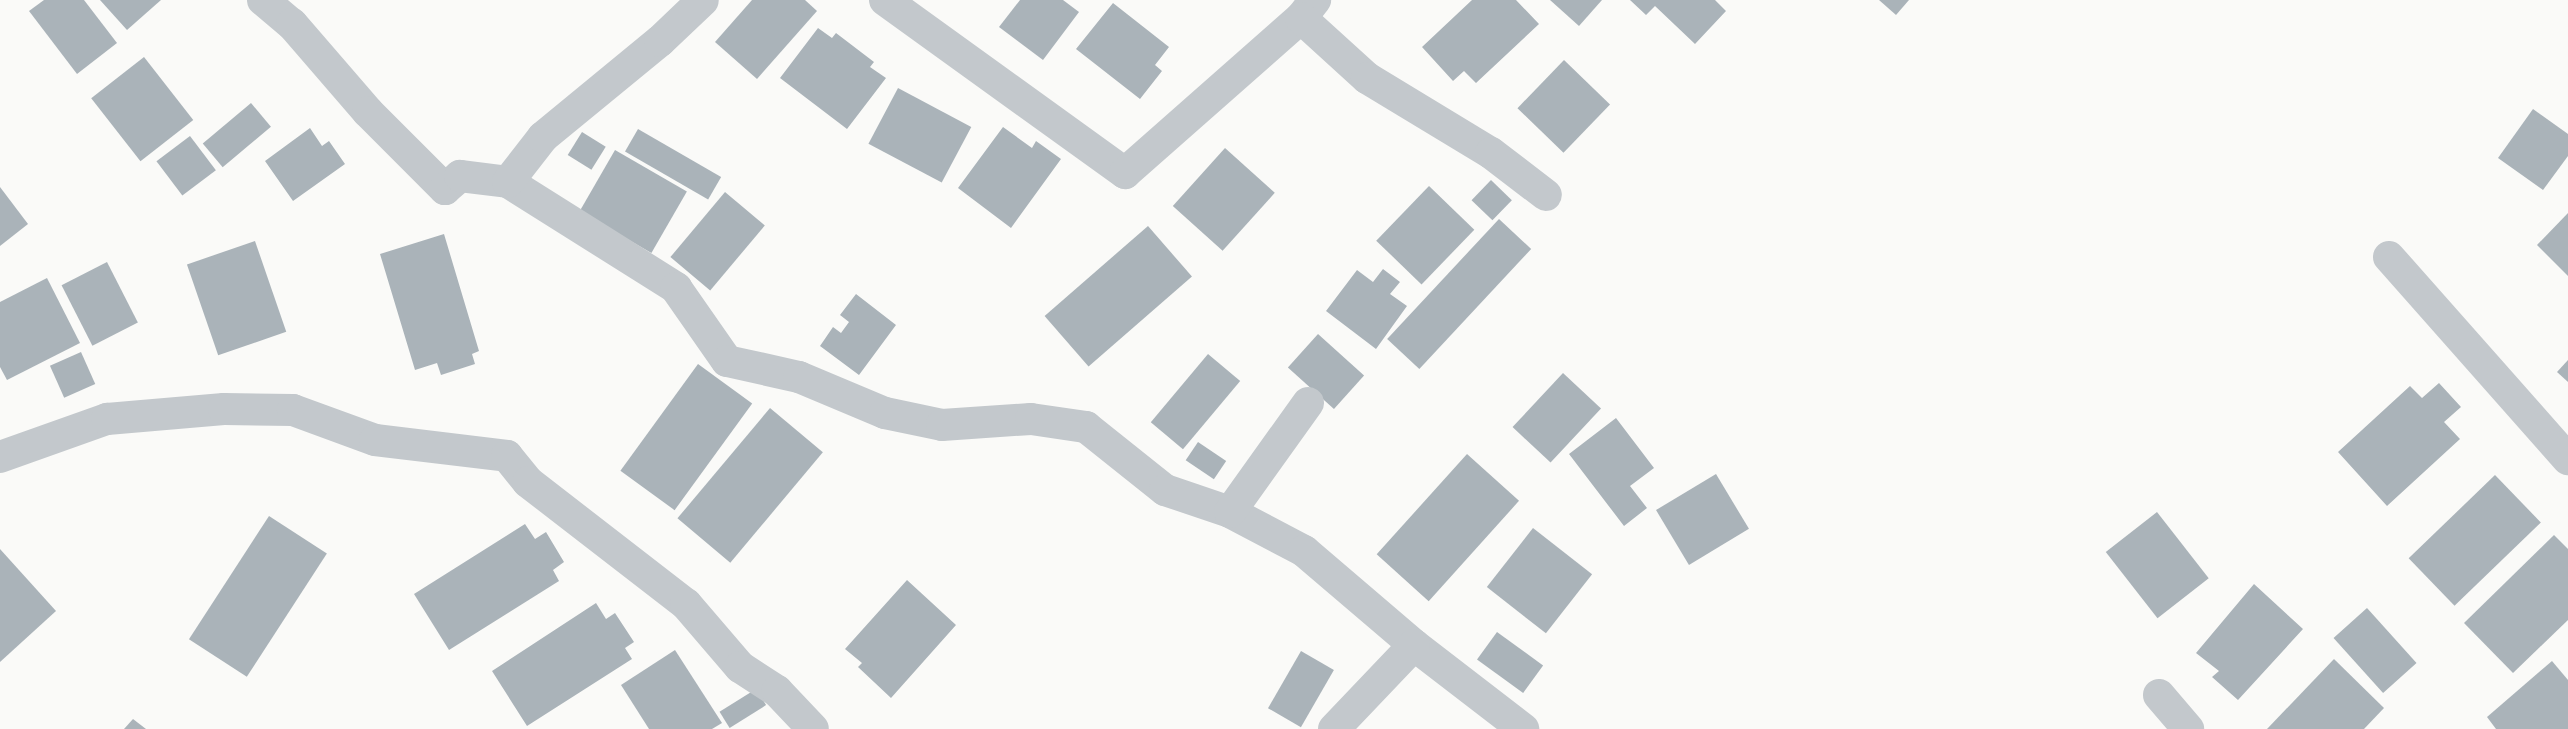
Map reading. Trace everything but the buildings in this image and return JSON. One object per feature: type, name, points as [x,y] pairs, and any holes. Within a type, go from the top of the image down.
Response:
[{"type":"street","points":[[263,0],[292,24],[368,112],[445,189],[460,176],[508,182],[676,288],[727,361],[799,377],[885,413],[942,425],[1031,419],[1086,427],[1165,490],[1230,512],[1304,551],[1414,645],[1523,729]]},
{"type":"street","points":[[508,182],[543,137],[660,41],[703,0]]},
{"type":"street","points":[[885,0],[1125,173],[1308,9],[1367,78],[1491,153],[1545,195]]},
{"type":"street","points":[[2389,257],[2568,459]]},
{"type":"street","points":[[1230,512],[1308,403]]},
{"type":"street","points":[[0,457],[107,419],[224,409],[293,410],[375,440],[507,456],[528,482],[686,604],[740,667],[777,691],[813,729]]},
{"type":"street","points":[[1334,729],[1414,645]]},
{"type":"street","points":[[2159,695],[2188,729]]}]
